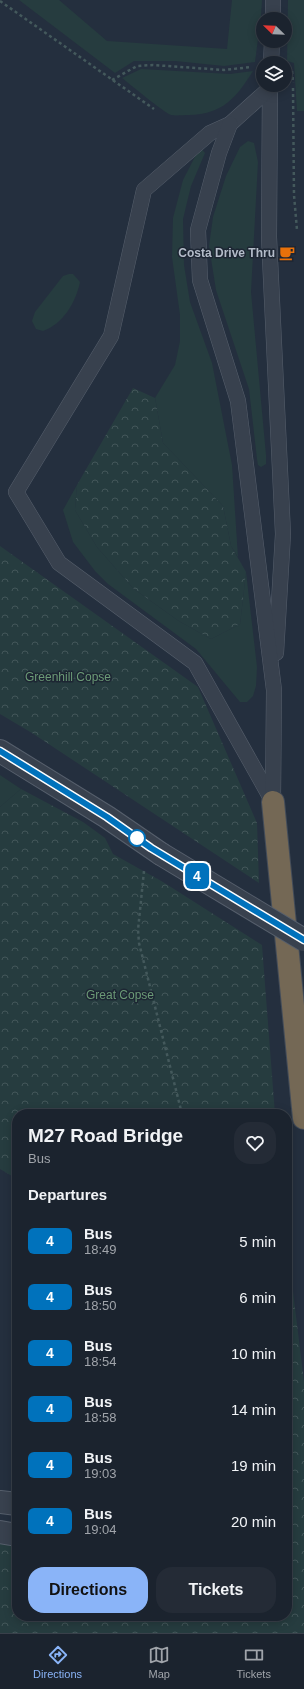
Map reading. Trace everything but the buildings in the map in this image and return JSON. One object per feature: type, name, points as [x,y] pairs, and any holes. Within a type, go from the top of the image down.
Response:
[{"type":"highway","points":[[273,802],[304,1118]]},
{"type":"street","points":[[0,751],[107,817],[156,851],[304,940]]},
{"type":"street","points":[[0,1502],[12,1503]]},
{"type":"street","points":[[0,1532],[12,1534]]},
{"type":"lane","points":[[273,0],[273,12]]},
{"type":"lane","points":[[265,92],[230,124],[210,133],[144,190],[111,336],[16,492],[59,563],[196,663],[273,802]]},
{"type":"lane","points":[[270,92],[269,237],[282,534],[274,690],[273,802]]},
{"type":"lane","points":[[230,124],[219,153],[198,230],[200,280],[238,401],[274,690]]},
{"type":"path","points":[[0,1],[154,109]]},
{"type":"path","points":[[112,80],[137,66],[153,65],[224,70],[255,66]]},
{"type":"path","points":[[292,92],[297,230]]},
{"type":"path","points":[[156,851],[144,862],[138,930],[139,943],[181,1109]]},
{"type":"green space","points":[[19,0],[59,0],[107,41],[227,49],[232,0],[262,0],[261,12],[256,12],[257,48],[255,62],[224,66],[175,61],[134,61],[115,73]]},
{"type":"green space","points":[[288,0],[304,0],[304,111],[297,111],[294,63],[292,62],[292,56],[287,56],[287,48],[292,48],[292,12],[288,12]]},
{"type":"green space","points":[[141,69],[230,74],[253,71],[234,97],[220,108],[201,114],[171,115],[161,109],[122,78]]},
{"type":"green space","points":[[248,141],[254,143],[258,162],[251,292],[266,455],[266,464],[261,467],[258,465],[257,459],[249,389],[216,290],[209,246],[213,217],[226,176],[240,147]]},
{"type":"green space","points":[[200,147],[205,153],[191,186],[183,219],[184,265],[190,302],[212,363],[232,465],[238,557],[231,546],[223,506],[163,443],[155,398],[175,365],[180,341],[180,315],[172,257],[173,218],[183,180]]},
{"type":"green space","points":[[73,274],[80,282],[78,290],[68,311],[50,328],[43,331],[36,329],[32,321],[35,312],[63,276]]},
{"type":"green space","points":[[133,388],[155,398],[163,443],[223,506],[231,546],[246,572],[240,624],[211,639],[179,621],[134,589],[97,547],[75,510],[77,485]]},
{"type":"green space","points":[[77,485],[75,510],[97,547],[134,589],[179,621],[211,639],[240,624],[246,572],[257,667],[256,686],[253,696],[247,702],[240,702],[196,649],[108,584],[95,571],[73,542],[63,510]]},
{"type":"green space","name":"Greenhill Copse","points":[[0,546],[198,687],[257,823],[259,883],[32,733],[0,714]]},
{"type":"green space","points":[[0,775],[21,789],[0,807]]},
{"type":"green space","name":"Great Copse","points":[[21,789],[83,822],[105,838],[113,854],[163,882],[262,945],[275,1109],[12,1109],[12,1176],[0,1169],[0,807]]},
{"type":"green space","points":[[292,1283],[304,1382],[304,1633],[0,1633],[0,1541],[12,1542],[12,1621],[292,1621]]},
{"type":"bus line","name":"4","points":[[0,751],[107,817],[151,848],[304,940]]},
{"type":"place","name":"Costa Drive Thru","points":[[287,253]]}]
